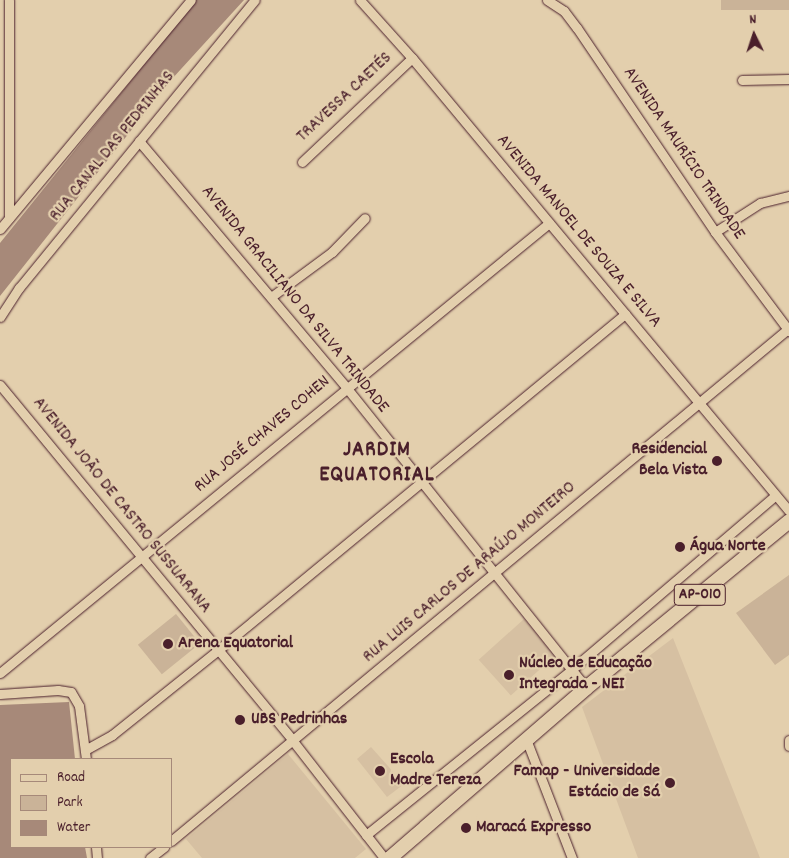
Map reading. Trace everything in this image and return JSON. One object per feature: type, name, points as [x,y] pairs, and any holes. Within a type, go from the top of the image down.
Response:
[{"type":"main road","name":"AP-010","points":[[390,858],[586,688],[789,520]]},
{"type":"street","points":[[9,218],[4,102],[10,0]]},
{"type":"street","name":"RUA CANAL DAS PEDRINHAS","points":[[0,229],[191,0]]},
{"type":"street","name":"RUA CANAL DAS PEDRINHAS","points":[[0,317],[19,288],[254,0]]},
{"type":"street","name":"AVENIDA MANOEL DE SOUZA E SILVA","points":[[360,0],[412,58],[789,511]]},
{"type":"street","name":"AVENIDA MAURÍCIO TRINDADE","points":[[547,0],[564,11],[577,28],[715,232],[788,330]]},
{"type":"street","name":"TRAVESSA CAETÉS","points":[[302,162],[412,58]]},
{"type":"street","points":[[742,80],[789,80]]},
{"type":"street","name":"AVENIDA GRACILIANO DA SILVA TRINDADE","points":[[139,141],[346,387],[421,484],[586,688]]},
{"type":"street","points":[[715,232],[760,203],[789,196]]},
{"type":"street","points":[[271,297],[332,252],[365,218]]},
{"type":"street","name":"RUA JOSÉ CHAVES COHEN","points":[[0,673],[141,559],[346,387],[549,223]]},
{"type":"street","points":[[86,755],[421,484],[625,314]]},
{"type":"street","name":"RUA LUIS CARLOS DE ARAÚJO MONTEIRO","points":[[172,840],[294,742],[495,575],[698,401],[788,330]]},
{"type":"street","name":"AVENIDA JOÃO DE CASTRO SUSSUARANA","points":[[0,385],[141,559],[294,742],[384,858]]},
{"type":"street","points":[[366,835],[571,670],[775,496]]},
{"type":"street","points":[[0,694],[58,690],[75,696],[82,718],[86,755]]},
{"type":"street","points":[[526,739],[572,858]]},
{"type":"street","points":[[150,858],[163,848]]},
{"type":"shaded area","name":"Núcleo de Educação Integrada - NEI","points":[[524,619],[556,655],[511,695],[479,660]]},
{"type":"shaded area","name":"Famap - Universidade Estácio de Sá","points":[[673,638],[760,858],[638,858],[582,707]]},
{"type":"shaded area","name":"Escola Madre Tereza","points":[[371,747],[404,784],[387,797],[357,759]]},
{"type":"shaded area","points":[[288,754],[366,849],[355,858],[202,858],[186,839]]},
{"type":"green space","points":[[721,0],[789,0],[789,10],[721,10]]},
{"type":"green space","points":[[789,575],[789,655],[775,665],[736,613]]},
{"type":"green space","name":"Arena Equatorial","points":[[176,614],[200,644],[162,674],[138,645]]},
{"type":"water","points":[[196,0],[244,0],[171,80],[0,296],[0,243]]},
{"type":"water","points":[[69,702],[75,758],[10,758],[10,848],[85,848],[87,858],[0,858],[0,705]]},
{"type":"place","name":"Residencial Bela Vista","points":[[717,461]]},
{"type":"place","name":"Água Norte","points":[[680,547]]},
{"type":"place","name":"Arena Equatorial","points":[[168,644]]},
{"type":"place","name":"Núcleo de Educação Integrada - NEI","points":[[509,675]]},
{"type":"place","name":"UBS Pedrinhas","points":[[240,720]]},
{"type":"place","name":"Escola Madre Tereza","points":[[380,771]]},
{"type":"place","name":"Famap - Universidade Estácio de Sá","points":[[670,783]]},
{"type":"place","name":"Maracá Expresso","points":[[466,828]]},
{"type":"district","name":"JARDIM EQUATORIAL","points":[[377,462]]}]
